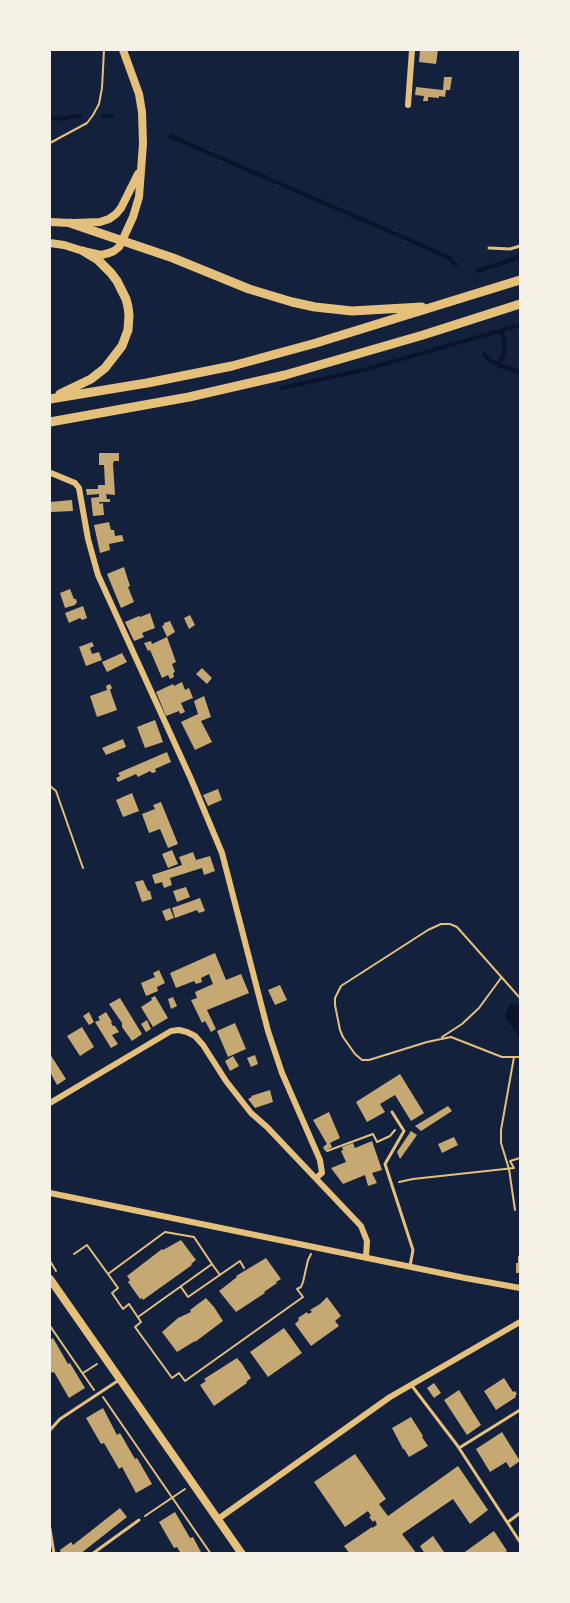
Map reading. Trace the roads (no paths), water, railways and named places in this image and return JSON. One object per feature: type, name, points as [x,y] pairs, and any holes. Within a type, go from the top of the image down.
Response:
[{"type":"main road","points":[[50,222],[70,223],[173,258],[260,292],[315,307],[352,311],[436,306]]},
{"type":"main road","points":[[50,243],[101,255],[119,247],[122,241]]},
{"type":"main road","points":[[50,399],[91,379],[105,368],[123,346],[129,330],[128,307],[117,281],[98,260],[83,251]]},
{"type":"main road","points":[[50,399],[232,366],[316,343],[520,280]]},
{"type":"main road","points":[[51,422],[189,397],[285,375],[520,304]]},
{"type":"street","points":[[122,241],[139,197],[143,144],[139,94],[123,50]]},
{"type":"street","points":[[408,105],[412,50]]},
{"type":"street","points":[[70,223],[100,222],[116,214],[141,170]]},
{"type":"street","points":[[51,473],[75,483],[79,488],[93,559],[102,585],[191,779],[222,853],[268,1031],[282,1073],[320,1160],[321,1173],[316,1178]]},
{"type":"street","points":[[50,1103],[171,1031],[187,1032],[195,1036],[203,1045],[226,1081],[251,1113],[361,1226],[367,1241],[366,1257]]},
{"type":"street","points":[[50,1193],[520,1288]]},
{"type":"street","points":[[50,1279],[243,1554]]},
{"type":"street","points":[[218,1519],[390,1397],[520,1322]]},
{"type":"lane","points":[[489,248],[510,249],[520,246]]},
{"type":"lane","points":[[392,1112],[404,1131],[385,1164],[413,1250],[410,1266]]},
{"type":"lane","points":[[50,1427],[120,1379]]},
{"type":"lane","points":[[411,1385],[459,1448],[520,1542]]},
{"type":"lane","points":[[459,1448],[520,1410]]},
{"type":"lane","points":[[508,1522],[520,1514]]},
{"type":"lane","points":[[92,1554],[140,1520]]},
{"type":"lane","points":[[50,1529],[54,1554]]},
{"type":"water","points":[[513,1003],[520,1006],[520,1039],[505,1016],[509,1006]]},
{"type":"waterway","points":[[50,118],[80,116]]},
{"type":"waterway","points":[[103,116],[112,116]]},
{"type":"waterway","points":[[170,136],[437,252],[449,258],[456,265]]},
{"type":"waterway","points":[[478,271],[520,257]]},
{"type":"waterway","points":[[282,388],[367,369],[520,325]]},
{"type":"waterway","points":[[498,365],[504,353],[505,341],[501,331]]},
{"type":"waterway","points":[[484,354],[498,365],[520,372]]}]
